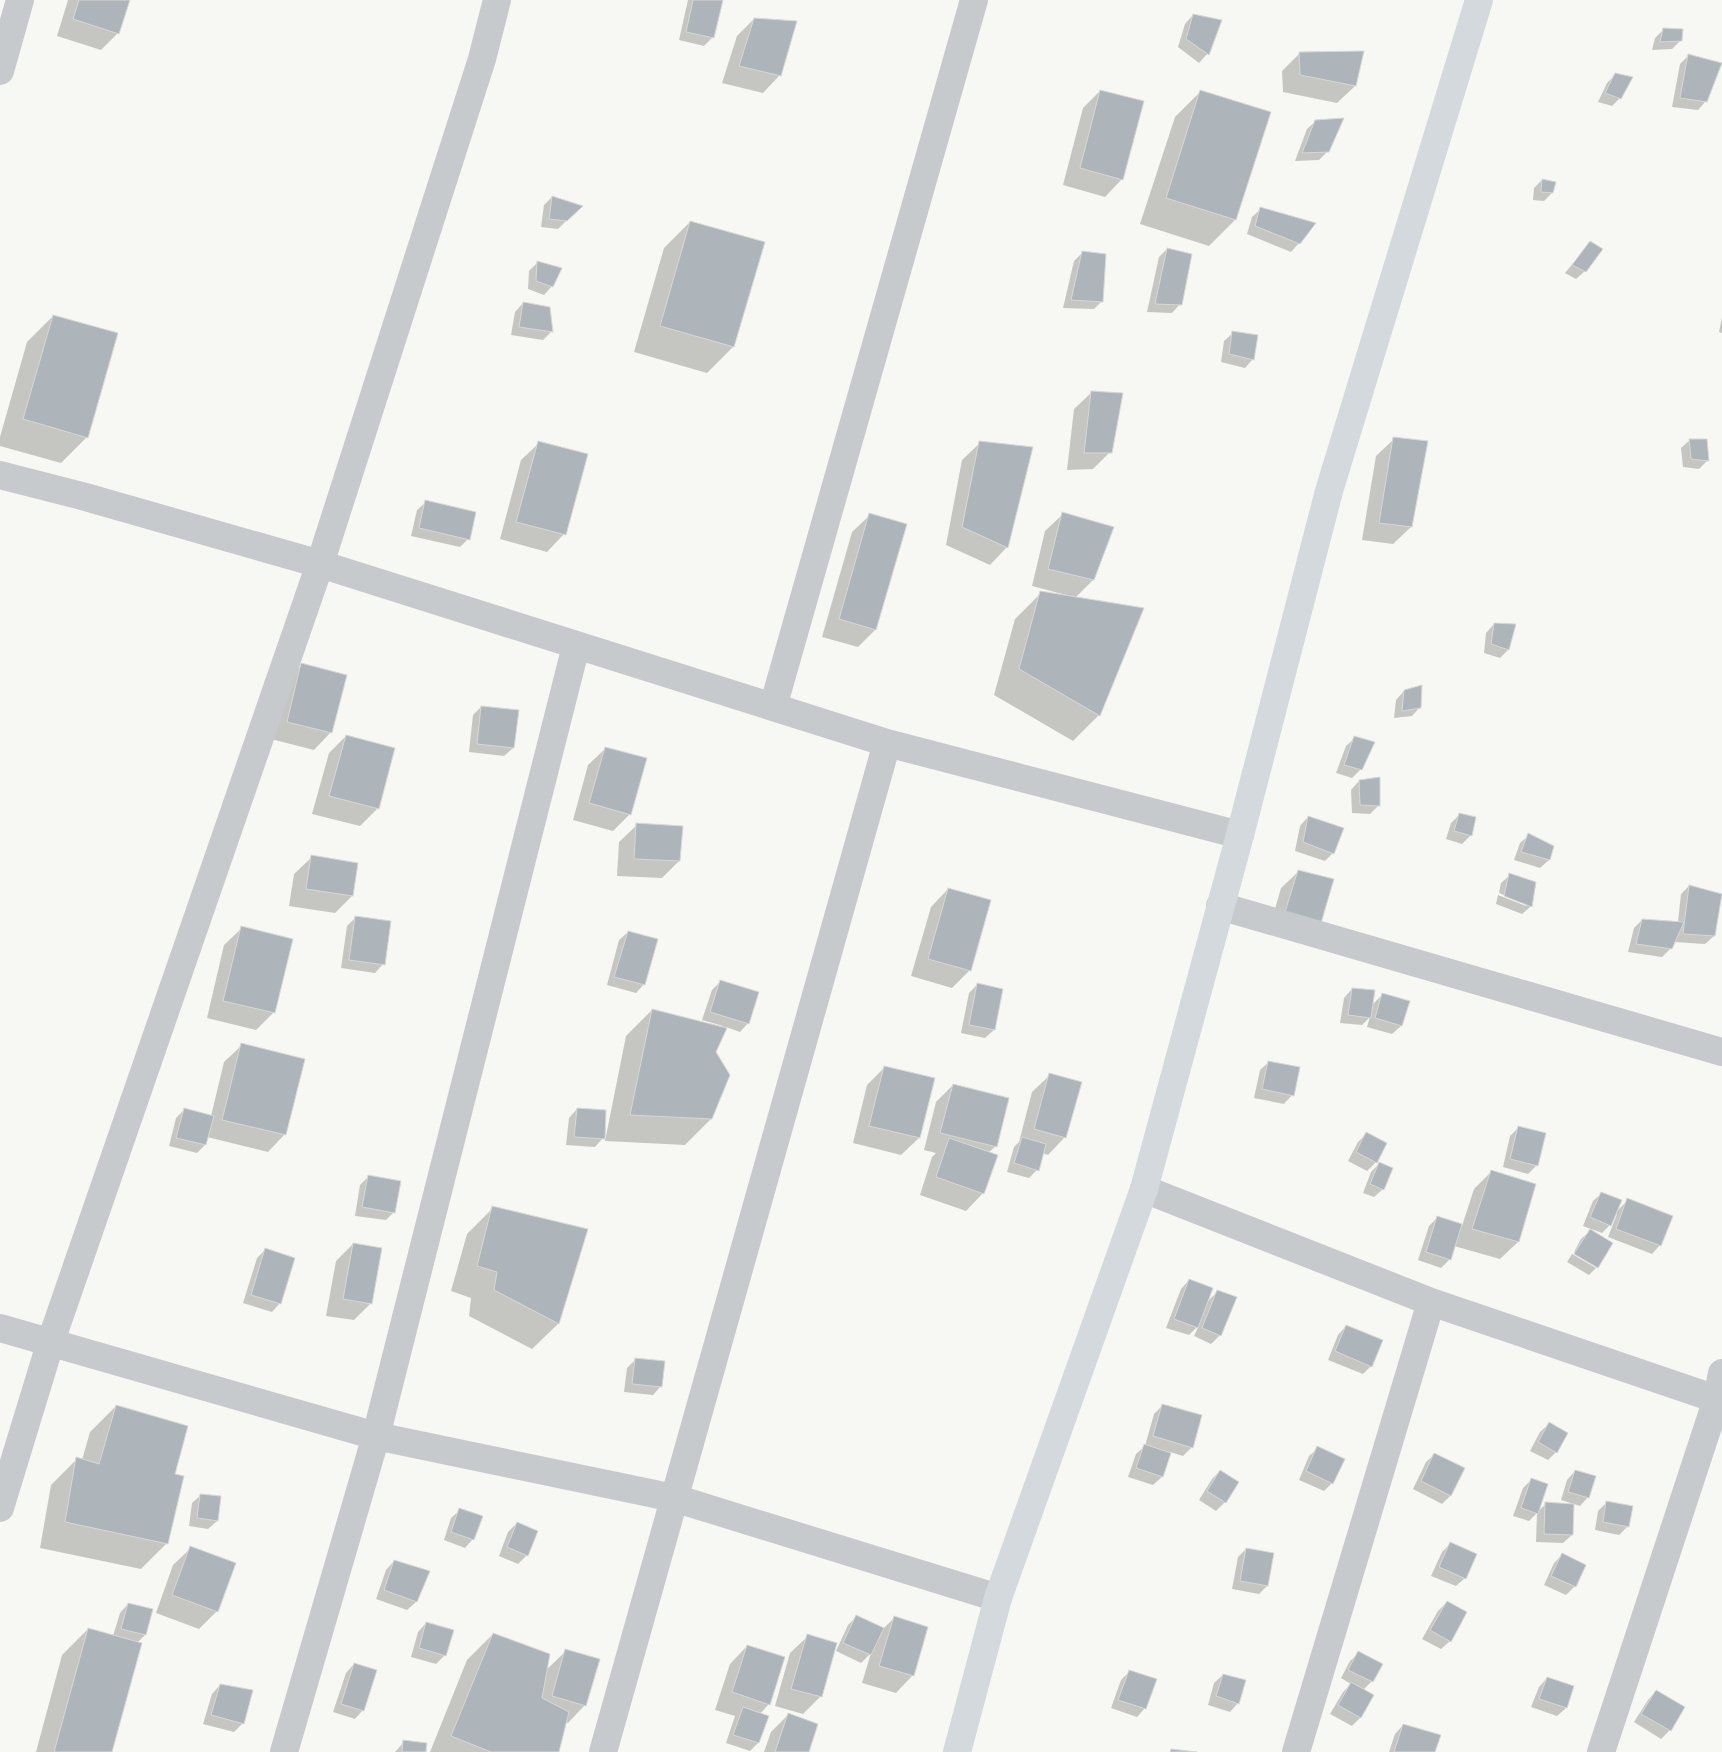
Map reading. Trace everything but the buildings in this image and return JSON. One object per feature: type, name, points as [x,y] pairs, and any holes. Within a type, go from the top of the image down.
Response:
[{"type":"street","points":[[0,71],[20,0]]},
{"type":"street","points":[[0,1508],[51,1341],[320,564],[482,59],[497,0]]},
{"type":"street","points":[[773,707],[974,0]]},
{"type":"street","points":[[957,1752],[998,1598],[1144,1189],[1240,834],[1329,491],[1479,0]]},
{"type":"street","points":[[0,475],[320,564],[887,743],[1240,834]]},
{"type":"street","points":[[284,1752],[376,1436],[576,646]]},
{"type":"street","points":[[602,1752],[887,743]]},
{"type":"street","points":[[1220,906],[1722,1052]]},
{"type":"street","points":[[1144,1189],[1431,1302],[1720,1391],[1601,1752]]},
{"type":"street","points":[[1296,1752],[1431,1302]]},
{"type":"street","points":[[0,1328],[51,1341],[376,1436],[674,1498],[998,1598]]}]
